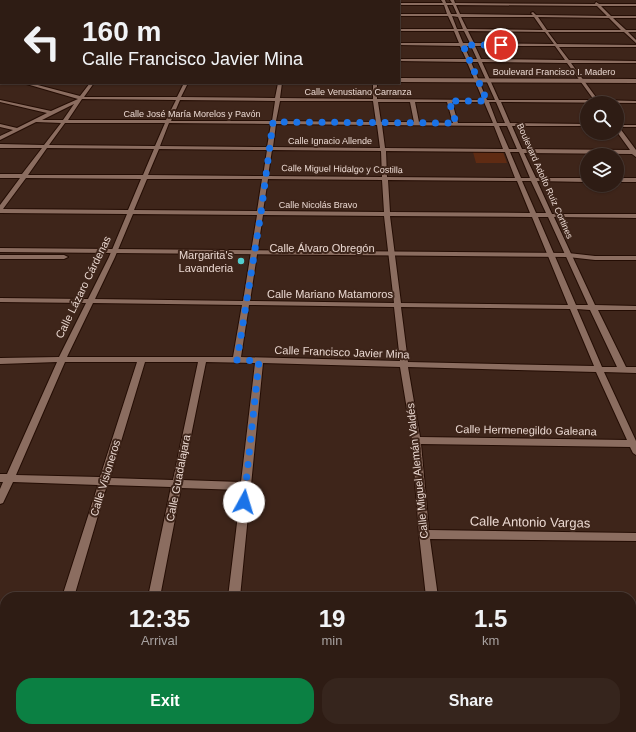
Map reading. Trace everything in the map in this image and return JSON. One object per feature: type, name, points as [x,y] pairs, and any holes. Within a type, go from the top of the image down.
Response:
[{"type":"street","points":[[523,0],[593,96]]},
{"type":"street","points":[[593,0],[636,42]]},
{"type":"street","name":"Boulevard Adolfo Ruíz Cortines","points":[[444,2],[599,369],[635,446]]},
{"type":"street","points":[[400,4],[453,2],[636,5]]},
{"type":"street","name":"Boulevard Adolfo Ruíz Cortines","points":[[453,2],[510,124],[520,150],[592,308],[623,370]]},
{"type":"street","points":[[400,16],[636,17]]},
{"type":"street","points":[[400,30],[636,32]]},
{"type":"street","points":[[400,44],[636,46]]},
{"type":"street","points":[[400,60],[636,62]]},
{"type":"street","name":"Boulevard Francisco I. Madero","points":[[400,80],[636,81]]},
{"type":"street","points":[[28,84],[80,99]]},
{"type":"street","points":[[0,210],[91,84]]},
{"type":"street","name":"Calle Lázaro Cárdenas","points":[[0,500],[5,478],[113,254],[168,121],[186,84]]},
{"type":"street","points":[[237,360],[280,84]]},
{"type":"street","name":"Calle Miguel Alemán Valdés","points":[[375,84],[383,149],[387,214],[397,305],[404,365],[416,440],[424,534],[431,592]]},
{"type":"street","points":[[0,138],[80,99]]},
{"type":"street","name":"Calle Venustiano Carranza","points":[[80,99],[580,102]]},
{"type":"street","points":[[412,100],[417,123]]},
{"type":"street","points":[[0,101],[52,113]]},
{"type":"street","points":[[449,101],[456,123]]},
{"type":"street","name":"Calle Venustiano Carranza","points":[[624,102],[636,102]]},
{"type":"street","name":"Calle José María Morelos y Pavón","points":[[37,121],[456,123],[580,126]]},
{"type":"street","points":[[0,125],[18,130]]},
{"type":"street","points":[[624,127],[636,126]]},
{"type":"street","points":[[624,137],[635,153]]},
{"type":"street","name":"Calle Ignacio Allende","points":[[0,146],[520,150],[635,153]]},
{"type":"street","name":"Calle Miguel Hidalgo y Costilla","points":[[0,176],[580,180]]},
{"type":"street","points":[[624,180],[636,180]]},
{"type":"street","name":"Calle Nicolás Bravo","points":[[0,210],[636,216]]},
{"type":"street","name":"Calle Álvaro Obregón","points":[[0,250],[113,254],[636,258]]},
{"type":"street","name":"Calle Álvaro Obregón","points":[[0,257],[113,254]]},
{"type":"street","name":"Calle Mariano Matamoros","points":[[0,300],[636,308]]},
{"type":"street","name":"Calle Francisco Javier Mina","points":[[0,361],[62,359],[237,360],[636,370]]},
{"type":"street","name":"Calle Visioneros","points":[[70,592],[142,359]]},
{"type":"street","name":"Calle Guadalajara","points":[[155,592],[202,360]]},
{"type":"street","points":[[235,592],[259,361]]},
{"type":"street","name":"Calle Hermenegildo Galeana","points":[[416,440],[635,446]]},
{"type":"street","points":[[5,478],[246,486]]},
{"type":"street","name":"Calle Antonio Vargas","points":[[424,534],[636,537]]},
{"type":"shaded area","points":[[473,152],[503,152],[507,163],[476,163]]},
{"type":"place","name":"Margarita's Lavanderia","points":[[241,261]]},
{"type":"route","points":[[244,502],[259,361],[237,360],[261,213],[273,122],[456,123],[449,101],[487,101],[463,45],[501,45]]}]
